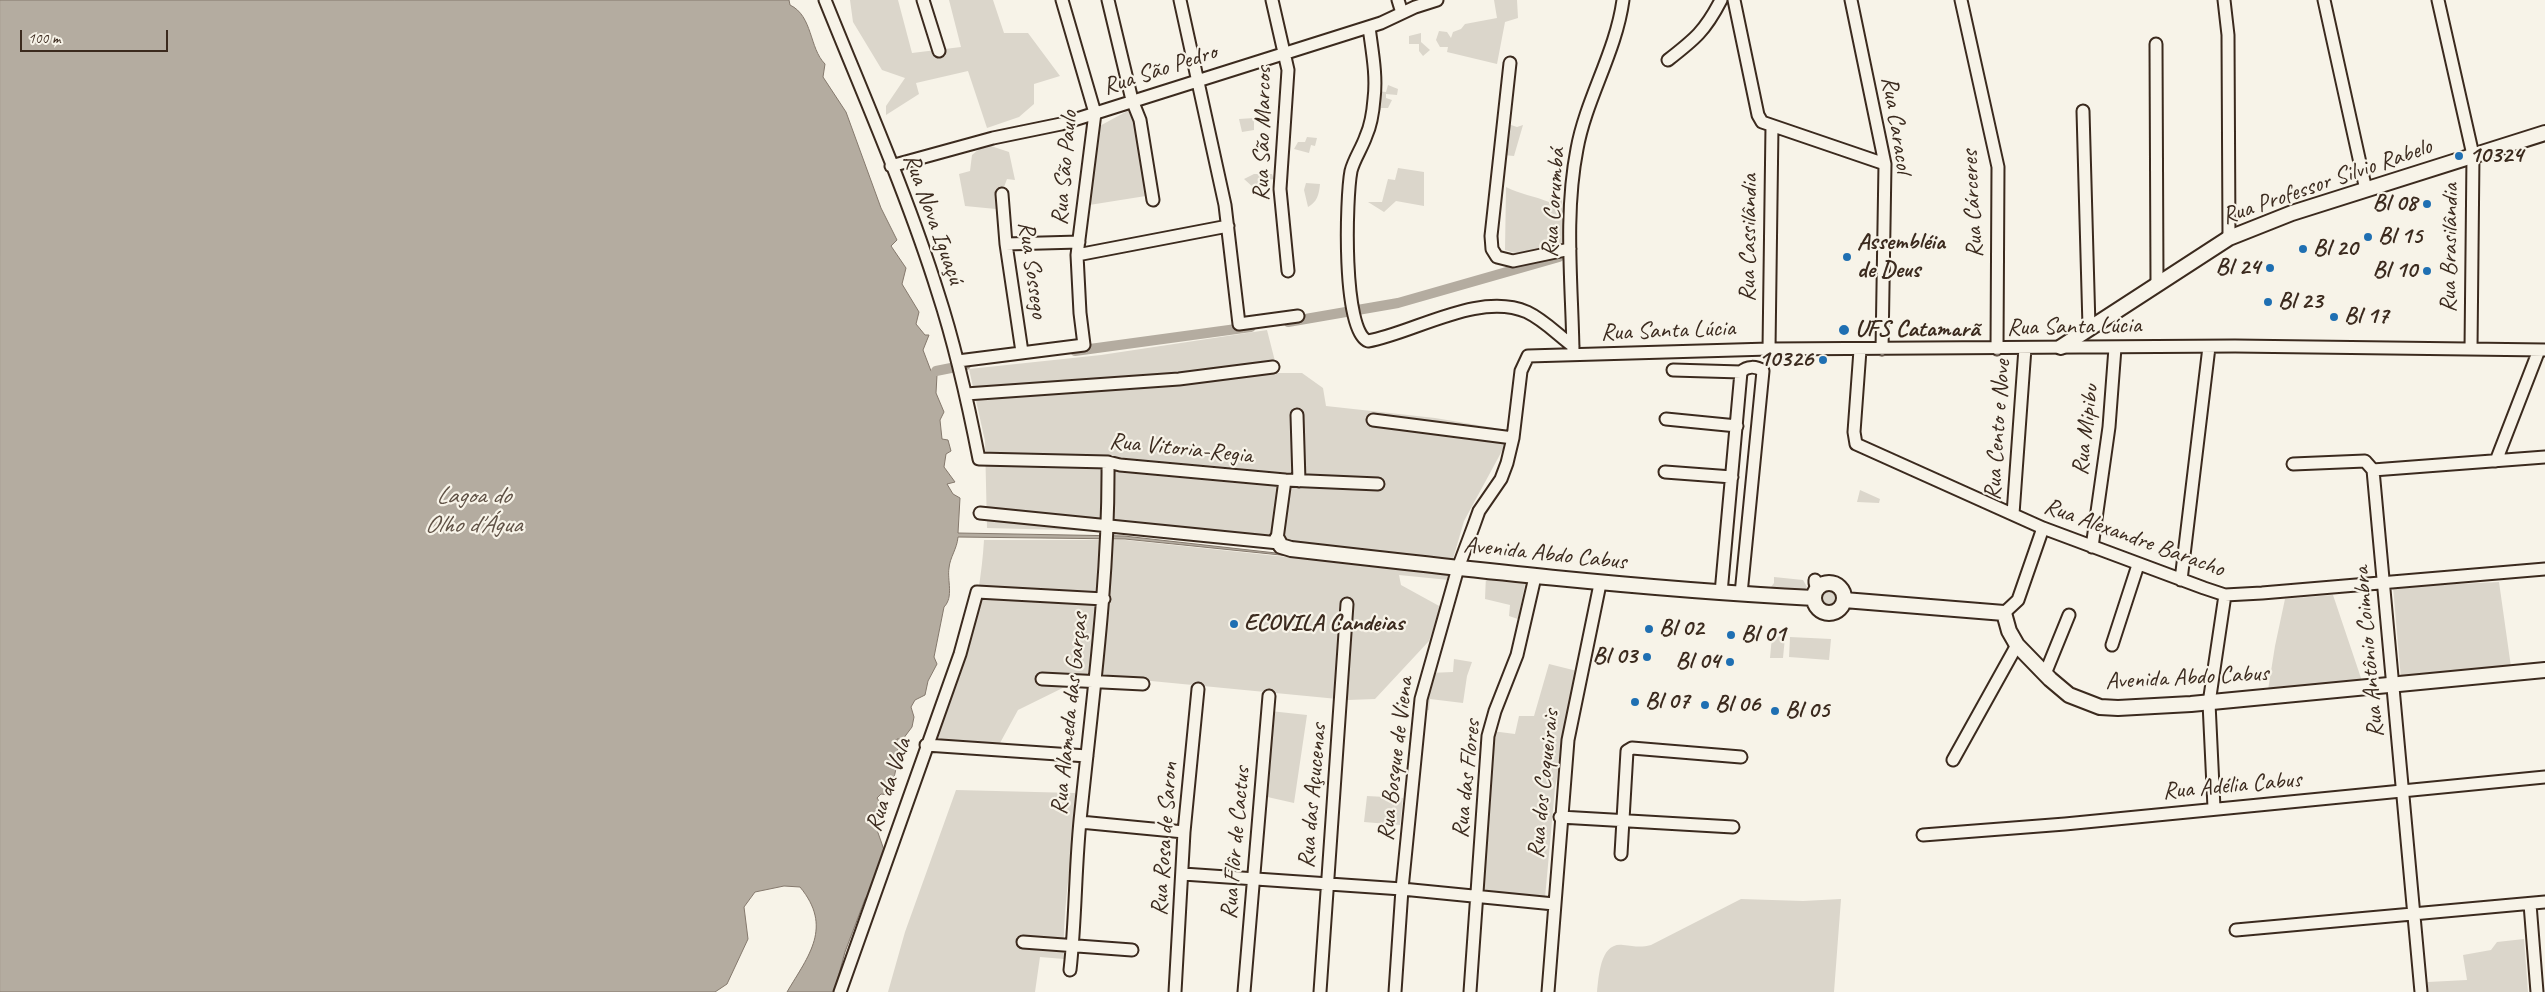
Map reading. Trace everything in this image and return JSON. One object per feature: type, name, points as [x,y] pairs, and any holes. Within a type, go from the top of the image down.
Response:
[{"type":"main road","name":"Rua Professor Silvio Rabelo","points":[[2061,347],[2088,327],[2229,238],[2293,209],[2366,190],[2545,133]]},
{"type":"main road","name":"Avenida Abdo Cabus","points":[[1278,541],[1291,549],[1600,584],[1741,594],[1816,588]]},
{"type":"main road","points":[[1830,583],[1839,586],[1844,600],[1840,608],[1831,612],[1821,611],[1816,588],[1830,583]]},
{"type":"main road","points":[[1844,600],[2004,613]]},
{"type":"main road","name":"Avenida Abdo Cabus","points":[[2004,613],[2009,631],[2017,644],[2045,674],[2070,695],[2100,707],[2127,708],[2209,703],[2545,670]]},
{"type":"street","name":"Rua Nova Iguaçú","points":[[825,0],[923,247],[958,362],[979,459]]},
{"type":"street","points":[[923,0],[939,51]]},
{"type":"street","name":"Rua São Paulo","points":[[1022,352],[1084,345],[1080,313],[1077,255],[1095,113],[1062,0]]},
{"type":"street","points":[[1108,0],[1132,100],[1140,120],[1153,200]]},
{"type":"street","points":[[1180,0],[1228,226],[1239,324],[1298,316]]},
{"type":"street","name":"Rua São Marcos","points":[[1272,0],[1284,52],[1288,84],[1280,189],[1288,270]]},
{"type":"street","points":[[1398,0],[1402,13]]},
{"type":"street","name":"Rua São Pedro","points":[[891,166],[1095,113],[1368,27],[1437,0]]},
{"type":"street","name":"Rua Corumbá","points":[[1573,351],[1570,249],[1577,149],[1612,42],[1623,0]]},
{"type":"street","points":[[1668,60],[1698,37],[1708,25],[1721,0]]},
{"type":"street","points":[[1734,0],[1758,114],[1762,122],[1885,164]]},
{"type":"street","name":"Rua Caracol","points":[[1851,0],[1885,164],[1882,349]]},
{"type":"street","name":"Rua Cárceres","points":[[1961,0],[1998,168],[1997,349]]},
{"type":"street","points":[[2224,0],[2228,35],[2229,238]]},
{"type":"street","points":[[2324,0],[2366,190]]},
{"type":"street","name":"Rua Brasilândia","points":[[2438,0],[2473,155],[2471,349]]},
{"type":"street","points":[[1368,27],[1374,71],[1375,97],[1370,125],[1352,169],[1348,195],[1353,312],[1360,336],[1368,342],[1458,312],[1481,308],[1506,308],[1525,311],[1534,316],[1573,351]]},
{"type":"street","points":[[2156,44],[2157,284]]},
{"type":"street","points":[[1510,63],[1491,236],[1492,249],[1497,257],[1513,261],[1570,249]]},
{"type":"street","points":[[2083,110],[2088,327]]},
{"type":"street","name":"Rua Cassilândia","points":[[1769,350],[1772,126]]},
{"type":"street","name":"Rua Sossego","points":[[1002,194],[1006,244],[1022,352]]},
{"type":"street","points":[[1077,255],[1228,226]]},
{"type":"street","points":[[1006,244],[1079,242]]},
{"type":"street","name":"Rua Santa Lúcia","points":[[1573,351],[2061,347],[2542,350]]},
{"type":"street","points":[[2181,580],[2209,347]]},
{"type":"street","name":"Rua Cento e Nove","points":[[2013,514],[2025,348]]},
{"type":"street","name":"Rua Mipibu","points":[[2092,547],[2109,426],[2115,348]]},
{"type":"street","name":"Rua Alexandre Baracho","points":[[1860,350],[1854,432],[1856,444],[2043,528],[2181,580],[2225,594],[2545,569]]},
{"type":"street","points":[[2496,461],[2542,350]]},
{"type":"street","name":"Rua Bosque de Viena","points":[[1395,992],[1402,889],[1421,699],[1458,568],[1479,510],[1501,479],[1513,438],[1520,371],[1524,360],[1528,356],[1537,354],[1573,351]]},
{"type":"street","points":[[958,362],[1022,352]]},
{"type":"street","points":[[966,394],[1179,379],[1272,367]]},
{"type":"street","points":[[1673,370],[1741,372],[1745,369],[1758,368],[1763,375],[1741,594]]},
{"type":"street","points":[[1721,593],[1738,426],[1741,372]]},
{"type":"street","points":[[1297,415],[1299,481]]},
{"type":"street","points":[[1666,419],[1738,426]]},
{"type":"street","points":[[1373,420],[1513,438]]},
{"type":"street","points":[[2294,464],[2355,459],[2365,461],[2373,470],[2545,457]]},
{"type":"street","name":"Rua Vitoria-Regia","points":[[979,459],[1108,462],[1120,466],[1285,480],[1378,484]]},
{"type":"street","name":"Rua Alameda das Garças","points":[[1070,970],[1080,822],[1104,599],[1108,540],[1108,462]]},
{"type":"street","name":"Rua Antônio Coimbra","points":[[2373,470],[2421,992]]},
{"type":"street","points":[[1665,472],[1732,477]]},
{"type":"street","points":[[980,513],[1108,527],[1278,541],[1285,480]]},
{"type":"street","points":[[2004,613],[2018,600],[2043,528]]},
{"type":"street","points":[[2112,645],[2138,565]]},
{"type":"street","name":"Rua das Flores","points":[[1470,992],[1488,736],[1495,711],[1517,655],[1535,577]]},
{"type":"street","name":"Rua dos Coqueirais","points":[[1548,992],[1560,817],[1571,719],[1600,584]]},
{"type":"street","name":"Rua da Vala","points":[[840,992],[926,745],[960,654],[977,592],[1104,599]]},
{"type":"street","points":[[2214,808],[2209,703],[2225,594]]},
{"type":"street","name":"Rua das Açucenas","points":[[1320,992],[1347,604]]},
{"type":"street","points":[[2045,674],[2069,615]]},
{"type":"street","points":[[1953,760],[2017,644]]},
{"type":"street","points":[[1042,678],[1143,684]]},
{"type":"street","name":"Rua Rosa de Saron","points":[[1175,992],[1184,874],[1184,832],[1198,689]]},
{"type":"street","name":"Rua Flôr de Cactus","points":[[1244,992],[1269,696]]},
{"type":"street","points":[[926,745],[1087,756]]},
{"type":"street","points":[[1621,854],[1627,750],[1632,748],[1741,757]]},
{"type":"street","name":"Rua Adélia Cabus","points":[[1923,835],[2404,792],[2545,777]]},
{"type":"street","points":[[1560,817],[1733,827]]},
{"type":"street","points":[[1080,822],[1184,832]]},
{"type":"street","points":[[1184,874],[1402,889],[1554,904]]},
{"type":"street","points":[[2236,930],[2545,902]]},
{"type":"street","points":[[2530,904],[2537,992]]},
{"type":"street","points":[[1022,942],[1132,950]]},
{"type":"shaded area","points":[[850,0],[898,0],[912,53],[961,47],[949,0],[993,0],[1004,33],[1028,33],[1060,76],[1034,84],[1034,104],[1019,117],[987,128],[968,71],[916,83],[919,94],[886,115],[886,106],[905,78],[882,70],[853,22]]},
{"type":"shaded area","points":[[1494,0],[1517,0],[1518,18],[1505,22],[1497,64],[1447,52],[1448,47],[1440,47],[1436,40],[1439,31],[1447,32],[1451,38],[1453,32],[1461,29],[1465,24],[1497,18]]},
{"type":"shaded area","points":[[1421,33],[1421,42],[1430,50],[1423,56],[1419,51],[1419,44],[1409,44],[1409,36]]},
{"type":"shaded area","points":[[1388,85],[1398,89],[1397,95],[1386,94],[1386,98],[1392,100],[1388,108],[1381,108],[1381,110],[1375,107],[1376,91],[1386,92]]},
{"type":"shaded area","points":[[1131,109],[1136,117],[1152,195],[1083,206],[1096,128]]},
{"type":"shaded area","points":[[1254,118],[1254,130],[1242,132],[1239,119]]},
{"type":"shaded area","points":[[1508,124],[1517,127],[1523,125],[1514,156],[1503,155]]},
{"type":"shaded area","points":[[1307,137],[1317,138],[1315,146],[1311,145],[1309,153],[1294,149],[1298,142],[1305,142]]},
{"type":"shaded area","points":[[985,144],[1009,152],[1015,180],[1007,179],[996,209],[965,206],[959,174],[970,171],[972,155]]},
{"type":"shaded area","points":[[1398,168],[1424,172],[1424,206],[1396,201],[1384,212],[1368,202],[1382,202],[1388,179],[1395,180]]},
{"type":"shaded area","points":[[1254,174],[1272,174],[1274,179],[1261,181],[1262,195],[1255,196],[1254,188],[1244,179]]},
{"type":"shaded area","points":[[1306,183],[1320,184],[1317,198],[1308,207],[1304,190]]},
{"type":"shaded area","points":[[1506,187],[1549,202],[1552,194],[1562,197],[1565,239],[1556,250],[1515,253],[1505,250]]},
{"type":"shaded area","points":[[1267,330],[1278,373],[1302,373],[1323,388],[1326,406],[1435,418],[1507,430],[1503,449],[1464,521],[1453,559],[1102,531],[987,528],[985,441],[969,369],[1101,355]]},
{"type":"shaded area","points":[[1860,490],[1880,499],[1879,503],[1857,502]]},
{"type":"shaded area","points":[[984,540],[1125,540],[1449,574],[1449,580],[1399,575],[1401,585],[1441,607],[1429,641],[1375,699],[1348,700],[1089,675],[1018,710],[1000,743],[936,739],[968,641],[978,591]]},
{"type":"shaded area","points":[[1486,575],[1526,579],[1518,619],[1509,616],[1510,605],[1485,599]]},
{"type":"shaded area","points":[[1774,577],[1803,580],[1807,587],[1803,591],[1768,591],[1774,583]]},
{"type":"shaded area","points":[[2499,582],[2511,667],[2401,679],[2393,587]]},
{"type":"shaded area","points":[[1829,587],[1837,590],[1840,598],[1837,606],[1829,609],[1821,606],[1818,598],[1821,590]]},
{"type":"shaded area","points":[[2333,595],[2362,681],[2268,690],[2285,599]]},
{"type":"shaded area","points":[[1772,636],[1785,637],[1783,658],[1770,658]]},
{"type":"shaded area","points":[[1790,637],[1831,639],[1829,660],[1789,657]]},
{"type":"shaded area","points":[[1454,659],[1472,662],[1467,676],[1463,703],[1430,699],[1429,710],[1421,711],[1429,673],[1453,672]]},
{"type":"shaded area","points":[[1549,664],[1577,671],[1555,788],[1545,898],[1483,892],[1492,731],[1515,734],[1519,716],[1534,716]]},
{"type":"shaded area","points":[[1270,711],[1307,715],[1294,803],[1263,796]]},
{"type":"shaded area","points":[[956,790],[1075,793],[1065,917],[1064,959],[1040,957],[1035,992],[888,992],[905,932]]},
{"type":"shaded area","points":[[1367,796],[1403,798],[1400,825],[1364,822]]},
{"type":"shaded area","points":[[1741,899],[1803,901],[1841,899],[1834,992],[1597,992],[1602,961],[1610,949],[1623,945],[1640,947],[1651,945]]},
{"type":"shaded area","points":[[2524,939],[2528,992],[2428,992],[2428,982],[2467,980],[2463,955],[2491,950],[2497,942]]},
{"type":"water","name":"Lagoa do Olho d'Água","points":[[0,0],[789,0],[790,5],[797,10],[807,24],[816,50],[825,64],[823,77],[846,112],[881,208],[897,240],[891,246],[906,268],[902,284],[919,312],[916,324],[925,335],[929,335],[923,350],[931,371],[937,375],[936,393],[944,412],[940,420],[942,439],[948,440],[951,451],[946,454],[944,467],[955,482],[947,484],[953,494],[960,498],[958,533],[1124,536],[1446,572],[1125,539],[958,537],[949,568],[949,598],[944,607],[934,657],[937,664],[928,681],[925,695],[915,700],[911,707],[914,717],[912,727],[903,739],[897,739],[896,767],[888,795],[881,794],[877,798],[885,810],[875,824],[884,850],[871,890],[865,899],[845,952],[834,992],[787,992],[809,953],[814,941],[816,928],[815,915],[810,901],[800,887],[784,886],[755,892],[744,907],[748,939],[727,984],[715,992],[0,992]]},
{"type":"waterway","points":[[1288,322],[1398,303],[1559,257]]},
{"type":"waterway","points":[[1075,351],[1251,327]]},
{"type":"waterway","points":[[936,371],[966,365]]},
{"type":"place","name":"10324","points":[[2459,156]]},
{"type":"place","name":"Bl 08","points":[[2427,204]]},
{"type":"place","name":"Bl 15","points":[[2368,237]]},
{"type":"place","name":"Bl 20","points":[[2303,249]]},
{"type":"place","name":"Assembléia de Deus","points":[[1847,257]]},
{"type":"place","name":"Bl 24","points":[[2270,268]]},
{"type":"place","name":"Bl 10","points":[[2427,271]]},
{"type":"place","name":"Bl 23","points":[[2268,302]]},
{"type":"place","name":"Bl 17","points":[[2334,317]]},
{"type":"place","name":"UFS Catamarã","points":[[1844,330]]},
{"type":"place","name":"10326","points":[[1823,360]]},
{"type":"place","name":"ECOVILA Candeias","points":[[1234,624]]},
{"type":"place","name":"Bl 02","points":[[1649,629]]},
{"type":"place","name":"Bl 01","points":[[1731,635]]},
{"type":"place","name":"Bl 03","points":[[1647,657]]},
{"type":"place","name":"Bl 04","points":[[1730,662]]},
{"type":"place","name":"Bl 07","points":[[1635,702]]},
{"type":"place","name":"Bl 06","points":[[1705,705]]},
{"type":"place","name":"Bl 05","points":[[1775,711]]}]
